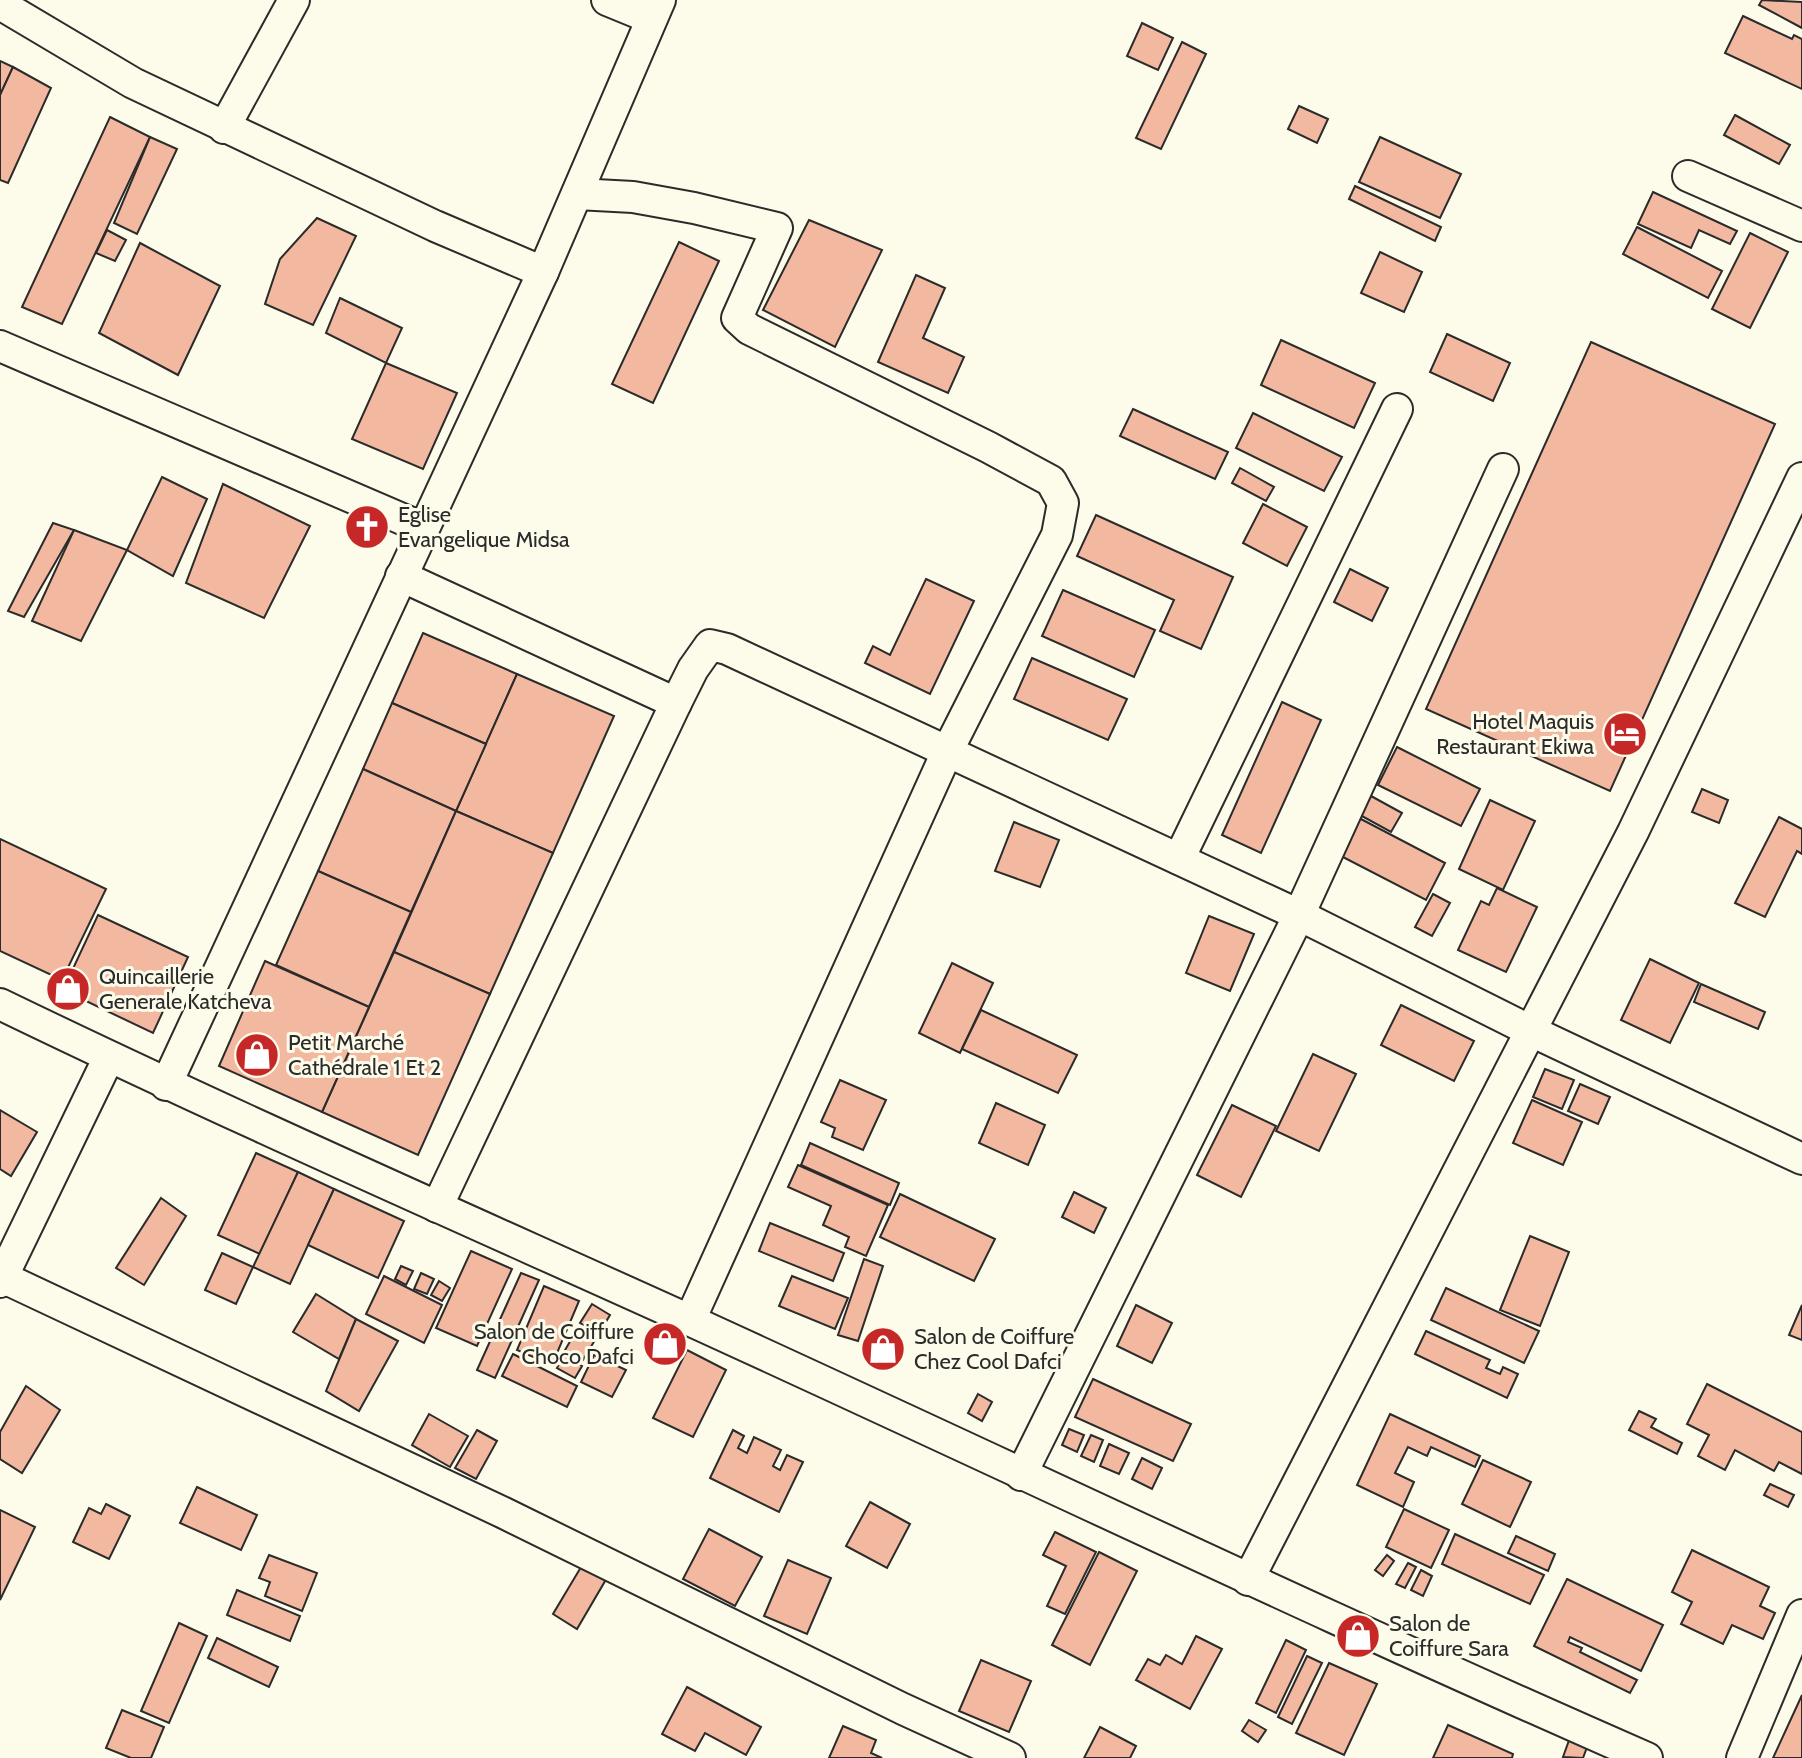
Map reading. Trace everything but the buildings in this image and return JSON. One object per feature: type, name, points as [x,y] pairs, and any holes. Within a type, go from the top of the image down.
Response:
[{"type":"street","points":[[224,128],[294,0]]},
{"type":"street","points":[[166,1085],[543,272],[656,9],[607,0]]},
{"type":"street","points":[[0,4],[133,83],[224,128],[435,226],[543,272]]},
{"type":"street","points":[[1688,176],[1802,226]]},
{"type":"street","points":[[577,194],[633,197],[777,228],[737,318],[749,329],[1051,481],[1063,503],[1057,535],[947,752],[690,1320]]},
{"type":"street","points":[[0,346],[423,528]]},
{"type":"street","points":[[1179,859],[1397,409]]},
{"type":"street","points":[[1021,1475],[1299,915],[1503,469]]},
{"type":"street","points":[[1248,1580],[1633,832],[1802,478]]},
{"type":"street","points":[[401,576],[676,703]]},
{"type":"street","points":[[437,1207],[676,703],[693,669],[710,645],[727,649],[1299,915],[1531,1031],[1800,1151]]},
{"type":"street","points":[[0,1004],[166,1085],[690,1320],[1248,1580],[1647,1758]]},
{"type":"street","points":[[109,1057],[1,1280],[504,1513],[903,1709],[1010,1758]]},
{"type":"street","points":[[1742,1758],[1802,1615]]},
{"type":"place","name":"Eglise Evangelique Midsa","points":[[367,527]]},
{"type":"place","name":"Hotel Maquis Restaurant Ekiwa","points":[[1625,734]]},
{"type":"place","name":"Quincaillerie Generale Katcheva","points":[[68,989]]},
{"type":"place","name":"Petit Marché Cathédrale 1 Et 2","points":[[257,1055]]},
{"type":"place","name":"Salon de Coiffure Choco Dafci","points":[[665,1344]]},
{"type":"place","name":"Salon de Coiffure Chez Cool Dafci","points":[[883,1349]]},
{"type":"place","name":"Salon de Coiffure Sara","points":[[1358,1636]]}]
